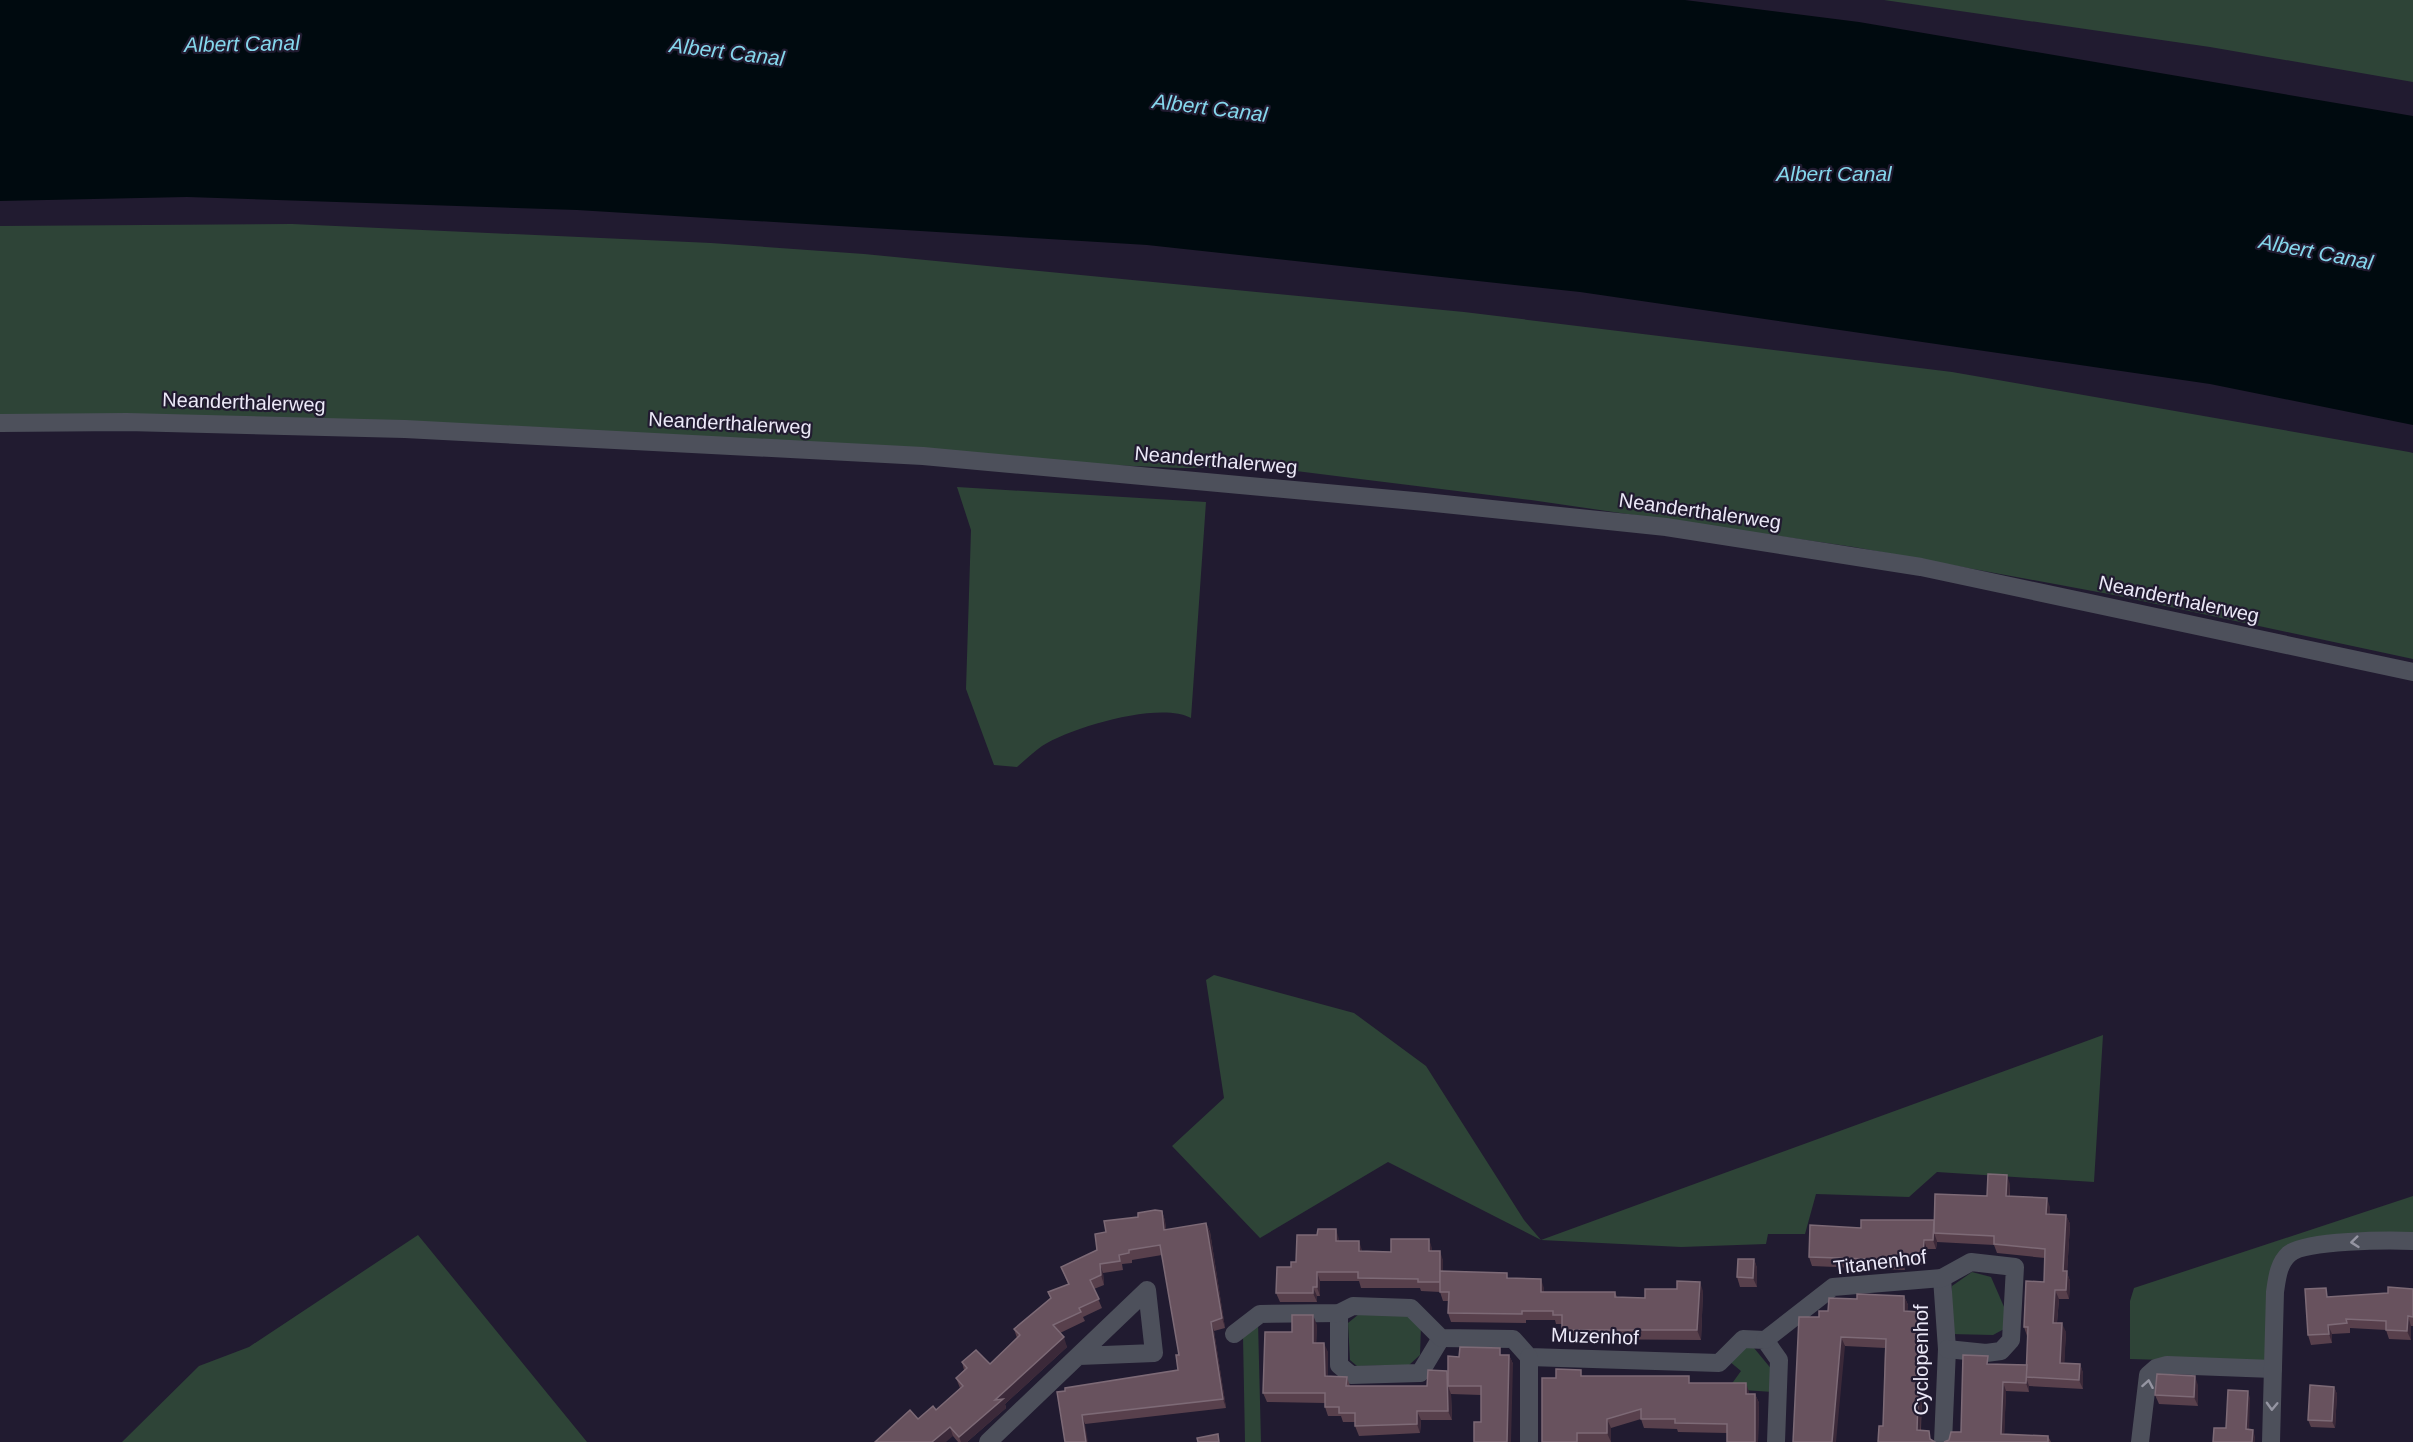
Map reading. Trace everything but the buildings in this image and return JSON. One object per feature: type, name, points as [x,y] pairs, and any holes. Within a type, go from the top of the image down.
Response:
[{"type":"street","name":"Neanderthalerweg","points":[[0,423],[127,422],[405,429],[923,456],[1425,502],[1666,527],[1922,567],[2413,672]]},
{"type":"street","points":[[2271,1442],[2278,1271],[2290,1253],[2313,1246],[2383,1239],[2413,1241]]},
{"type":"street","name":"Titanenhof","points":[[1765,1340],[1833,1287],[1942,1278],[1971,1262],[2015,1267],[2011,1340],[2001,1351],[1986,1353],[1947,1349]]},
{"type":"street","name":"Cyclopenhof","points":[[1942,1278],[1947,1349],[1943,1442]]},
{"type":"street","points":[[1000,1438],[1079,1356],[1147,1290],[1154,1353],[1079,1356]]},
{"type":"street","points":[[1234,1334],[1260,1314],[1339,1312],[1353,1306],[1411,1308],[1441,1338],[1420,1373],[1351,1375],[1340,1365],[1339,1312]]},
{"type":"street","name":"Muzenhof","points":[[1441,1338],[1513,1339],[1529,1357],[1719,1363],[1743,1339],[1765,1340]]},
{"type":"street","points":[[1765,1340],[1779,1360],[1776,1442]]},
{"type":"street","points":[[1529,1357],[1529,1442]]},
{"type":"street","points":[[2140,1442],[2148,1375],[2156,1368],[2167,1365],[2273,1369]]},
{"type":"green space","points":[[1884,0],[2413,0],[2413,82],[2210,47]]},
{"type":"green space","points":[[292,224],[711,243],[864,254],[1464,312],[1952,372],[2409,452],[2413,453],[2413,659],[2114,595],[1854,547],[1531,500],[1272,468],[1180,468],[0,418],[0,226]]},
{"type":"green space","points":[[957,487],[1206,502],[1191,718],[1177,714],[1138,714],[1094,724],[1042,746],[1017,767],[994,765],[966,689],[971,530]]},
{"type":"green space","points":[[1214,975],[1354,1013],[1426,1066],[1524,1220],[1541,1240],[1388,1162],[1260,1238],[1172,1146],[1224,1098],[1206,980]]},
{"type":"green space","points":[[2103,1035],[2094,1182],[1937,1172],[1909,1197],[1816,1194],[1805,1234],[1768,1234],[1766,1244],[1681,1247],[1541,1240]]},
{"type":"green space","points":[[2413,1196],[2413,1235],[2290,1248],[2266,1363],[2130,1359],[2130,1301],[2134,1288]]},
{"type":"green space","points":[[418,1235],[587,1442],[122,1442],[199,1366],[249,1347]]},
{"type":"green space","points":[[1972,1272],[1991,1277],[2008,1316],[2006,1328],[1993,1335],[1950,1334],[1952,1286]]},
{"type":"green space","points":[[1359,1314],[1410,1315],[1421,1326],[1420,1355],[1409,1365],[1357,1366],[1350,1360],[1348,1323]]},
{"type":"green space","points":[[1258,1322],[1261,1442],[1245,1442],[1243,1336]]},
{"type":"green space","points":[[1741,1346],[1754,1348],[1773,1371],[1773,1392],[1728,1389],[1741,1371],[1729,1361]]},
{"type":"water","name":"Albert Canal","points":[[0,0],[1685,0],[1859,22],[2413,116],[2413,425],[2210,384],[1580,292],[1147,245],[577,210],[187,197],[0,201]]}]
